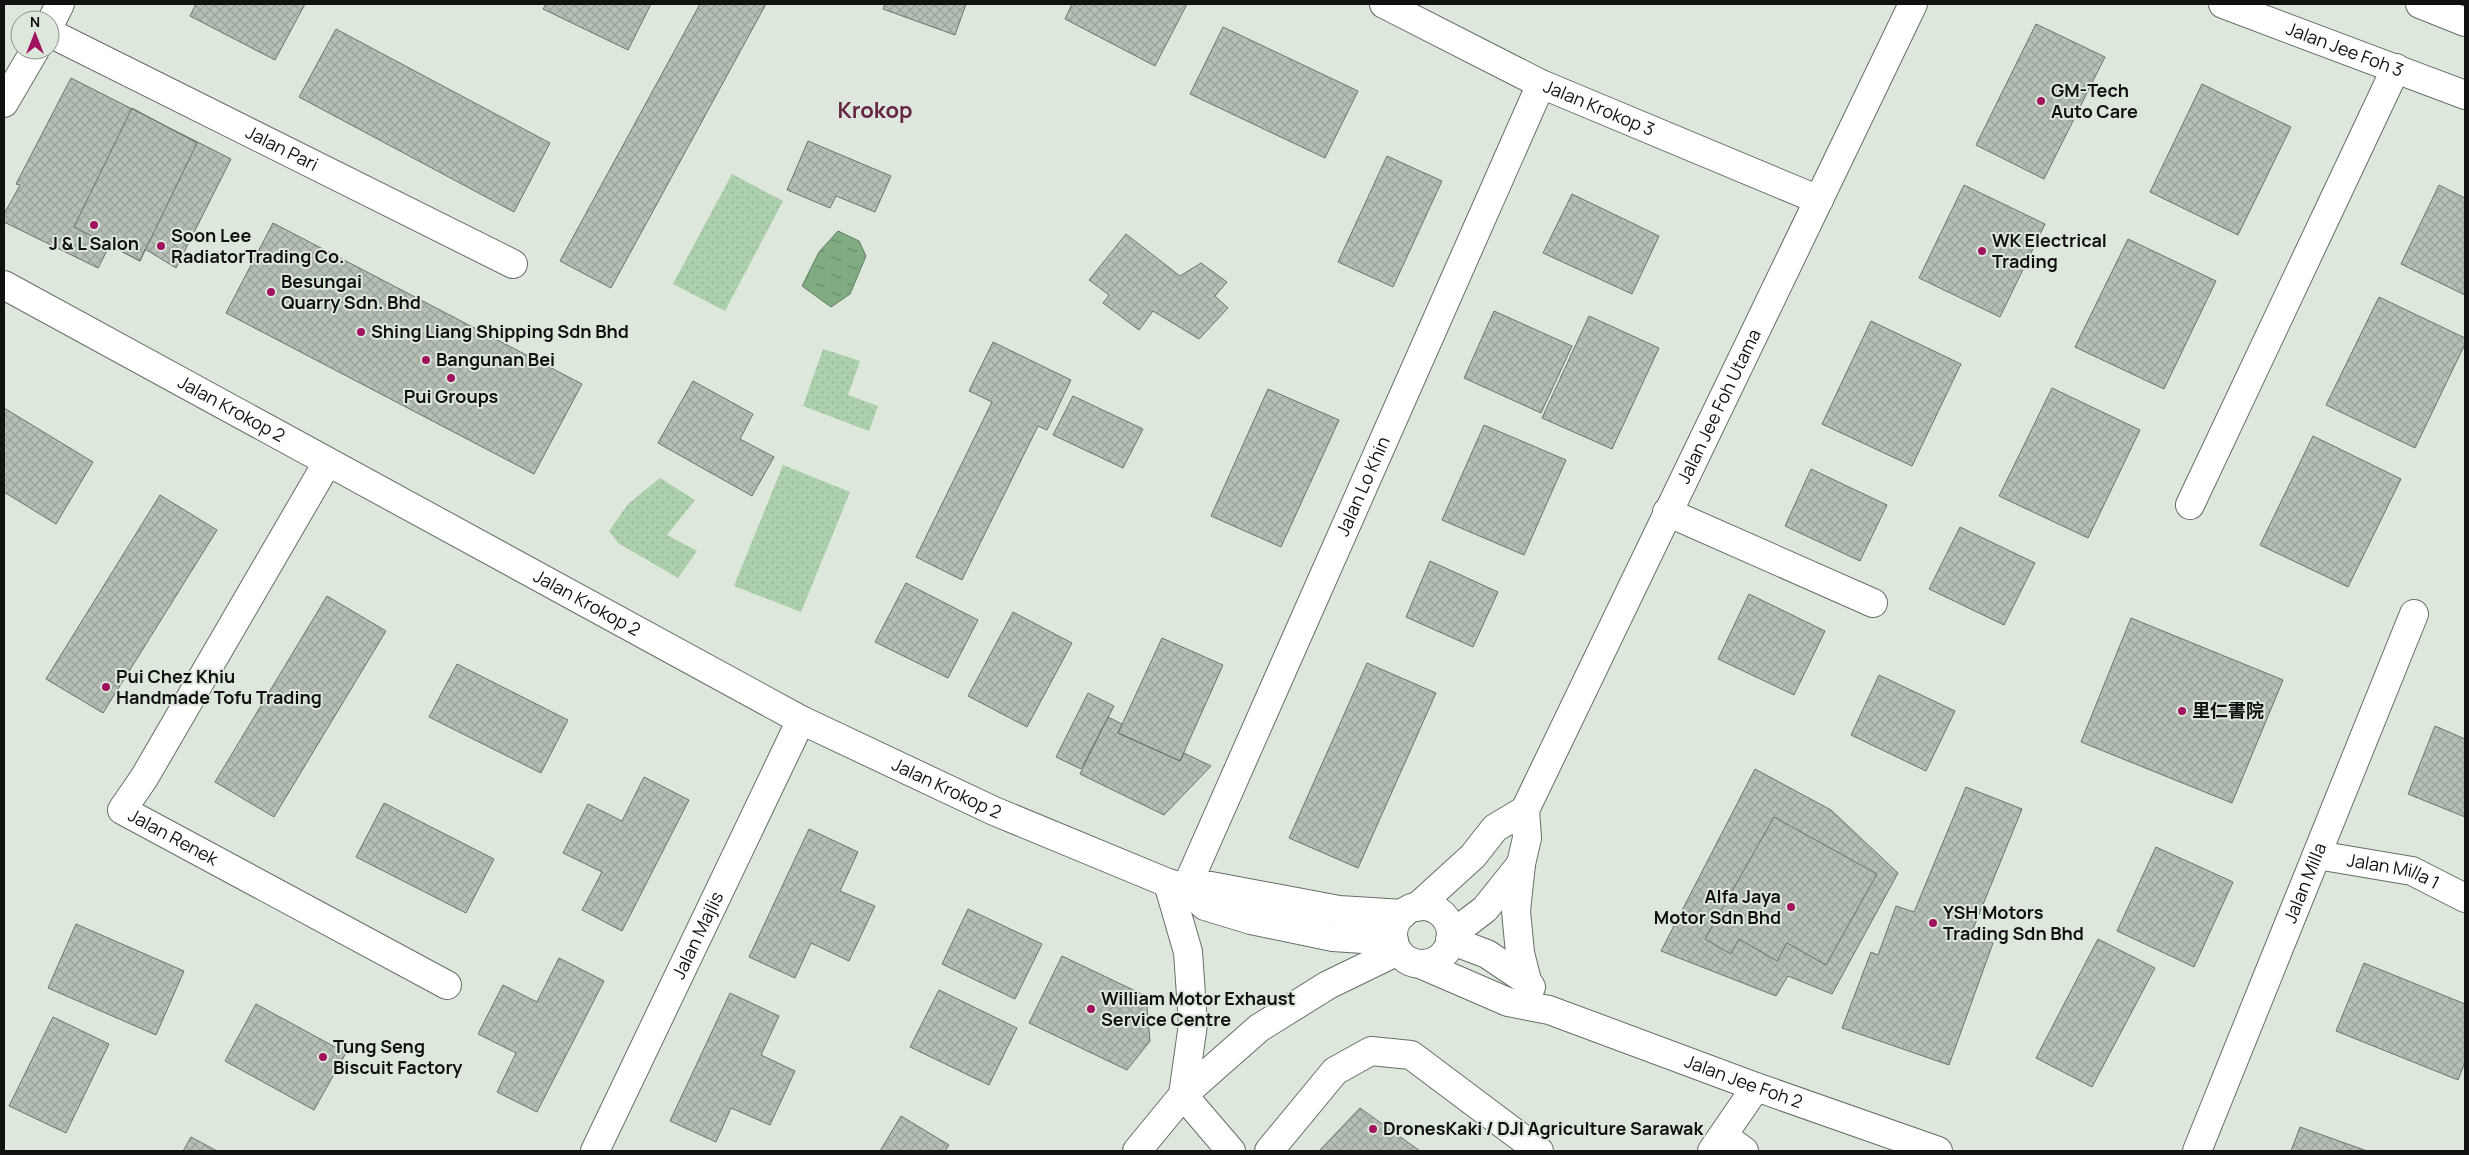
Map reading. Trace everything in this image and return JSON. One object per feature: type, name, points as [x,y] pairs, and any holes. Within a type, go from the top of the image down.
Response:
[{"type":"street","name":"Jalan Krokop 3","points":[[1384,4],[1541,84],[1819,200]]},
{"type":"street","name":"Jalan Jee Foh Utama","points":[[1524,810],[1913,4]]},
{"type":"street","name":"Jalan Jee Foh 3","points":[[2223,4],[2465,95]]},
{"type":"street","points":[[2420,4],[2465,22]]},
{"type":"street","name":"Jalan Pari","points":[[60,38],[513,264]]},
{"type":"street","points":[[4,103],[29,60]]},
{"type":"street","points":[[2190,505],[2396,68]]},
{"type":"street","name":"Jalan Lo Khin","points":[[1177,886],[1541,84]]},
{"type":"street","name":"Jalan Krokop 2","points":[[4,285],[800,720],[994,811],[1177,886]]},
{"type":"street","name":"Jalan Renek","points":[[327,463],[144,778],[122,810],[447,986]]},
{"type":"street","points":[[1667,512],[1873,603]]},
{"type":"street","name":"Jalan Milla","points":[[2198,1151],[2414,614]]},
{"type":"street","name":"Jalan Majlis","points":[[595,1151],[800,720]]},
{"type":"street","points":[[1404,952],[1395,926],[1473,856],[1495,828],[1524,810],[1527,838],[1521,864],[1516,911],[1520,953],[1526,981]]},
{"type":"street","name":"Jalan Milla 1","points":[[2317,855],[2412,871],[2465,898]]},
{"type":"street","points":[[1451,938],[1486,909],[1521,864]]},
{"type":"street","points":[[1177,886],[1211,886],[1339,910],[1410,911],[1426,907],[1441,914],[1446,920],[1451,938],[1448,948],[1436,961],[1333,936],[1251,920],[1205,906],[1177,886]]},
{"type":"street","points":[[1177,886],[1188,952],[1193,1024],[1183,1095],[1231,1151]]},
{"type":"street","points":[[1451,938],[1488,954],[1526,981],[1550,1010]]},
{"type":"street","points":[[1142,1149],[1183,1095],[1259,1028],[1328,985],[1404,952]]},
{"type":"street","name":"Jalan Jee Foh 2","points":[[1404,952],[1508,1002],[1550,1010],[1756,1088],[1938,1151]]},
{"type":"street","points":[[1269,1151],[1335,1071],[1371,1051],[1411,1055],[1539,1151]]},
{"type":"street","points":[[1726,1146],[1756,1088]]},
{"type":"shaded area","points":[[732,174],[783,201],[725,311],[673,284]]},
{"type":"shaded area","points":[[823,349],[860,361],[848,395],[878,406],[869,431],[803,406]]},
{"type":"shaded area","points":[[783,465],[850,492],[801,612],[734,586]]},
{"type":"shaded area","points":[[660,478],[695,500],[667,535],[697,551],[678,578],[618,543],[609,531],[628,504]]},
{"type":"water","points":[[838,231],[859,241],[866,256],[850,294],[831,307],[802,286],[819,252]]},
{"type":"building","points":[[196,4],[305,4],[275,60],[190,16]]},
{"type":"building","points":[[546,4],[651,4],[628,50],[543,9]]},
{"type":"building","points":[[700,4],[766,4],[611,288],[560,261]]},
{"type":"building","points":[[885,4],[966,4],[955,35],[883,9]]},
{"type":"building","points":[[1072,4],[1187,4],[1155,66],[1065,19]]},
{"type":"building","name":"GM-Tech Auto Care","points":[[2036,24],[2105,57],[2044,179],[1976,145]]},
{"type":"building","points":[[1223,27],[1358,91],[1325,158],[1190,94]]},
{"type":"building","points":[[336,29],[550,143],[514,212],[299,97]]},
{"type":"building","points":[[71,78],[231,159],[176,268],[145,249],[140,261],[110,245],[98,268],[4,222],[4,214],[20,185],[16,184]]},
{"type":"building","points":[[2202,84],[2291,127],[2238,235],[2150,192]]},
{"type":"building","points":[[132,108],[197,143],[140,261],[74,227]]},
{"type":"building","points":[[808,141],[891,176],[875,212],[836,196],[830,208],[787,190]]},
{"type":"building","points":[[1387,156],[1442,181],[1393,287],[1338,262]]},
{"type":"building","name":"WK Electrical Trading","points":[[1964,185],[2045,224],[2000,317],[1919,278]]},
{"type":"building","points":[[2439,185],[2465,198],[2465,295],[2401,264]]},
{"type":"building","points":[[1572,194],[1659,236],[1632,294],[1543,253]]},
{"type":"building","name":"Bangunan Bei","points":[[273,223],[582,384],[534,474],[226,313]]},
{"type":"building","points":[[1126,234],[1180,276],[1201,263],[1227,282],[1215,296],[1228,308],[1199,339],[1153,311],[1139,330],[1103,303],[1109,295],[1089,280]]},
{"type":"building","points":[[2128,239],[2216,281],[2164,389],[2075,347]]},
{"type":"building","points":[[2379,297],[2465,338],[2465,344],[2415,448],[2326,405]]},
{"type":"building","points":[[1494,311],[1572,346],[1541,413],[1464,378]]},
{"type":"building","points":[[1589,316],[1659,348],[1612,449],[1542,418]]},
{"type":"building","points":[[1871,321],[1961,364],[1912,466],[1822,424]]},
{"type":"building","points":[[993,342],[1071,380],[1047,430],[1038,426],[962,580],[916,557],[992,402],[969,391]]},
{"type":"building","points":[[693,381],[753,414],[740,439],[774,457],[752,496],[658,443]]},
{"type":"building","points":[[2052,388],[2140,430],[2088,538],[1999,496]]},
{"type":"building","points":[[1268,389],[1339,420],[1281,547],[1211,516]]},
{"type":"building","points":[[1073,396],[1143,429],[1123,468],[1053,435]]},
{"type":"building","points":[[4,408],[93,462],[56,524],[4,492]]},
{"type":"building","points":[[1484,425],[1566,460],[1524,555],[1442,520]]},
{"type":"building","points":[[2313,436],[2401,479],[2348,587],[2260,545]]},
{"type":"building","points":[[1811,469],[1887,505],[1860,561],[1785,526]]},
{"type":"building","points":[[160,495],[217,530],[103,713],[46,679]]},
{"type":"building","points":[[1960,527],[2035,563],[2004,625],[1929,589]]},
{"type":"building","points":[[1430,561],[1498,592],[1473,647],[1406,617]]},
{"type":"building","points":[[906,583],[978,620],[948,678],[875,642]]},
{"type":"building","points":[[1749,594],[1825,631],[1794,695],[1718,659]]},
{"type":"building","points":[[327,596],[386,631],[274,817],[215,782]]},
{"type":"building","points":[[1013,612],[1072,643],[1027,727],[968,696]]},
{"type":"building","name":"里仁書院","points":[[2131,618],[2283,680],[2232,803],[2081,742]]},
{"type":"building","points":[[1162,638],[1223,665],[1180,761],[1118,733]]},
{"type":"building","points":[[1367,663],[1436,693],[1358,868],[1289,838]]},
{"type":"building","points":[[457,664],[568,720],[541,773],[429,717]]},
{"type":"building","points":[[1879,675],[1955,711],[1926,771],[1851,735]]},
{"type":"building","points":[[1088,693],[1114,706],[1081,769],[1056,757]]},
{"type":"building","points":[[1108,717],[1122,724],[1118,733],[1180,761],[1184,753],[1211,766],[1164,815],[1080,774]]},
{"type":"building","points":[[2435,726],[2465,739],[2465,817],[2408,794]]},
{"type":"building","points":[[1755,769],[1831,810],[1898,873],[1832,994],[1788,976],[1776,996],[1661,951]]},
{"type":"building","points":[[644,777],[689,800],[622,931],[582,910],[602,872],[563,853],[588,804],[622,821]]},
{"type":"building","name":"YSH Motors Trading Sdn Bhd","points":[[1966,787],[2022,809],[1971,934],[1993,943],[1949,1065],[1842,1028],[1871,952],[1878,955],[1896,906],[1914,912]]},
{"type":"building","points":[[384,803],[494,859],[466,913],[356,857]]},
{"type":"building","name":"Alfa Jaya Motor Sdn Bhd","points":[[1774,817],[1877,874],[1826,965],[1787,943],[1777,961],[1739,939],[1731,954],[1705,939]]},
{"type":"building","points":[[809,829],[858,852],[840,891],[875,906],[849,961],[811,943],[795,978],[749,957]]},
{"type":"building","points":[[2156,847],[2233,882],[2194,967],[2117,931]]},
{"type":"building","points":[[968,909],[1042,944],[1015,999],[942,964]]},
{"type":"building","points":[[76,924],[184,971],[156,1035],[48,988]]},
{"type":"building","points":[[2098,939],[2155,968],[2092,1087],[2036,1058]]},
{"type":"building","name":"William Motor Exhaust Service Centre","points":[[1062,956],[1146,996],[1150,1041],[1127,1070],[1029,1023]]},
{"type":"building","points":[[559,958],[604,981],[537,1112],[497,1092],[516,1053],[478,1034],[503,985],[537,1002]]},
{"type":"building","points":[[2364,963],[2465,1004],[2465,1062],[2458,1080],[2336,1031]]},
{"type":"building","points":[[939,990],[1017,1028],[989,1085],[910,1047]]},
{"type":"building","points":[[730,993],[779,1016],[761,1055],[795,1071],[770,1125],[731,1108],[716,1142],[670,1121]]},
{"type":"building","points":[[256,1004],[346,1053],[314,1110],[225,1061]]},
{"type":"building","points":[[53,1017],[109,1044],[66,1133],[9,1106]]},
{"type":"building","points":[[1360,1108],[1420,1151],[1319,1151]]},
{"type":"building","points":[[901,1116],[949,1145],[945,1151],[880,1151]]},
{"type":"building","points":[[2300,1127],[2367,1151],[2291,1151]]},
{"type":"building","points":[[191,1137],[217,1151],[183,1151]]},
{"type":"place","name":"GM-Tech Auto Care","points":[[2041,101]]},
{"type":"place","name":"J & L Salon","points":[[94,225]]},
{"type":"place","name":"Soon Lee RadiatorTrading Co.","points":[[161,246]]},
{"type":"place","name":"WK Electrical Trading","points":[[1982,251]]},
{"type":"place","name":"Besungai Quarry Sdn. Bhd","points":[[271,292]]},
{"type":"place","name":"Shing Liang Shipping Sdn Bhd","points":[[361,332]]},
{"type":"place","name":"Bangunan Bei","points":[[426,360]]},
{"type":"place","name":"Pui Groups","points":[[451,378]]},
{"type":"place","name":"Pui Chez Khiu Handmade Tofu Trading","points":[[106,687]]},
{"type":"place","name":"里仁書院","points":[[2182,711]]},
{"type":"place","name":"Alfa Jaya Motor Sdn Bhd","points":[[1791,907]]},
{"type":"place","name":"YSH Motors Trading Sdn Bhd","points":[[1933,923]]},
{"type":"place","name":"William Motor Exhaust Service Centre","points":[[1091,1009]]},
{"type":"place","name":"Tung Seng Biscuit Factory","points":[[323,1057]]},
{"type":"place","name":"DronesKaki / DJI Agriculture Sarawak","points":[[1373,1129]]},
{"type":"district","name":"Krokop","points":[[875,110]]}]
